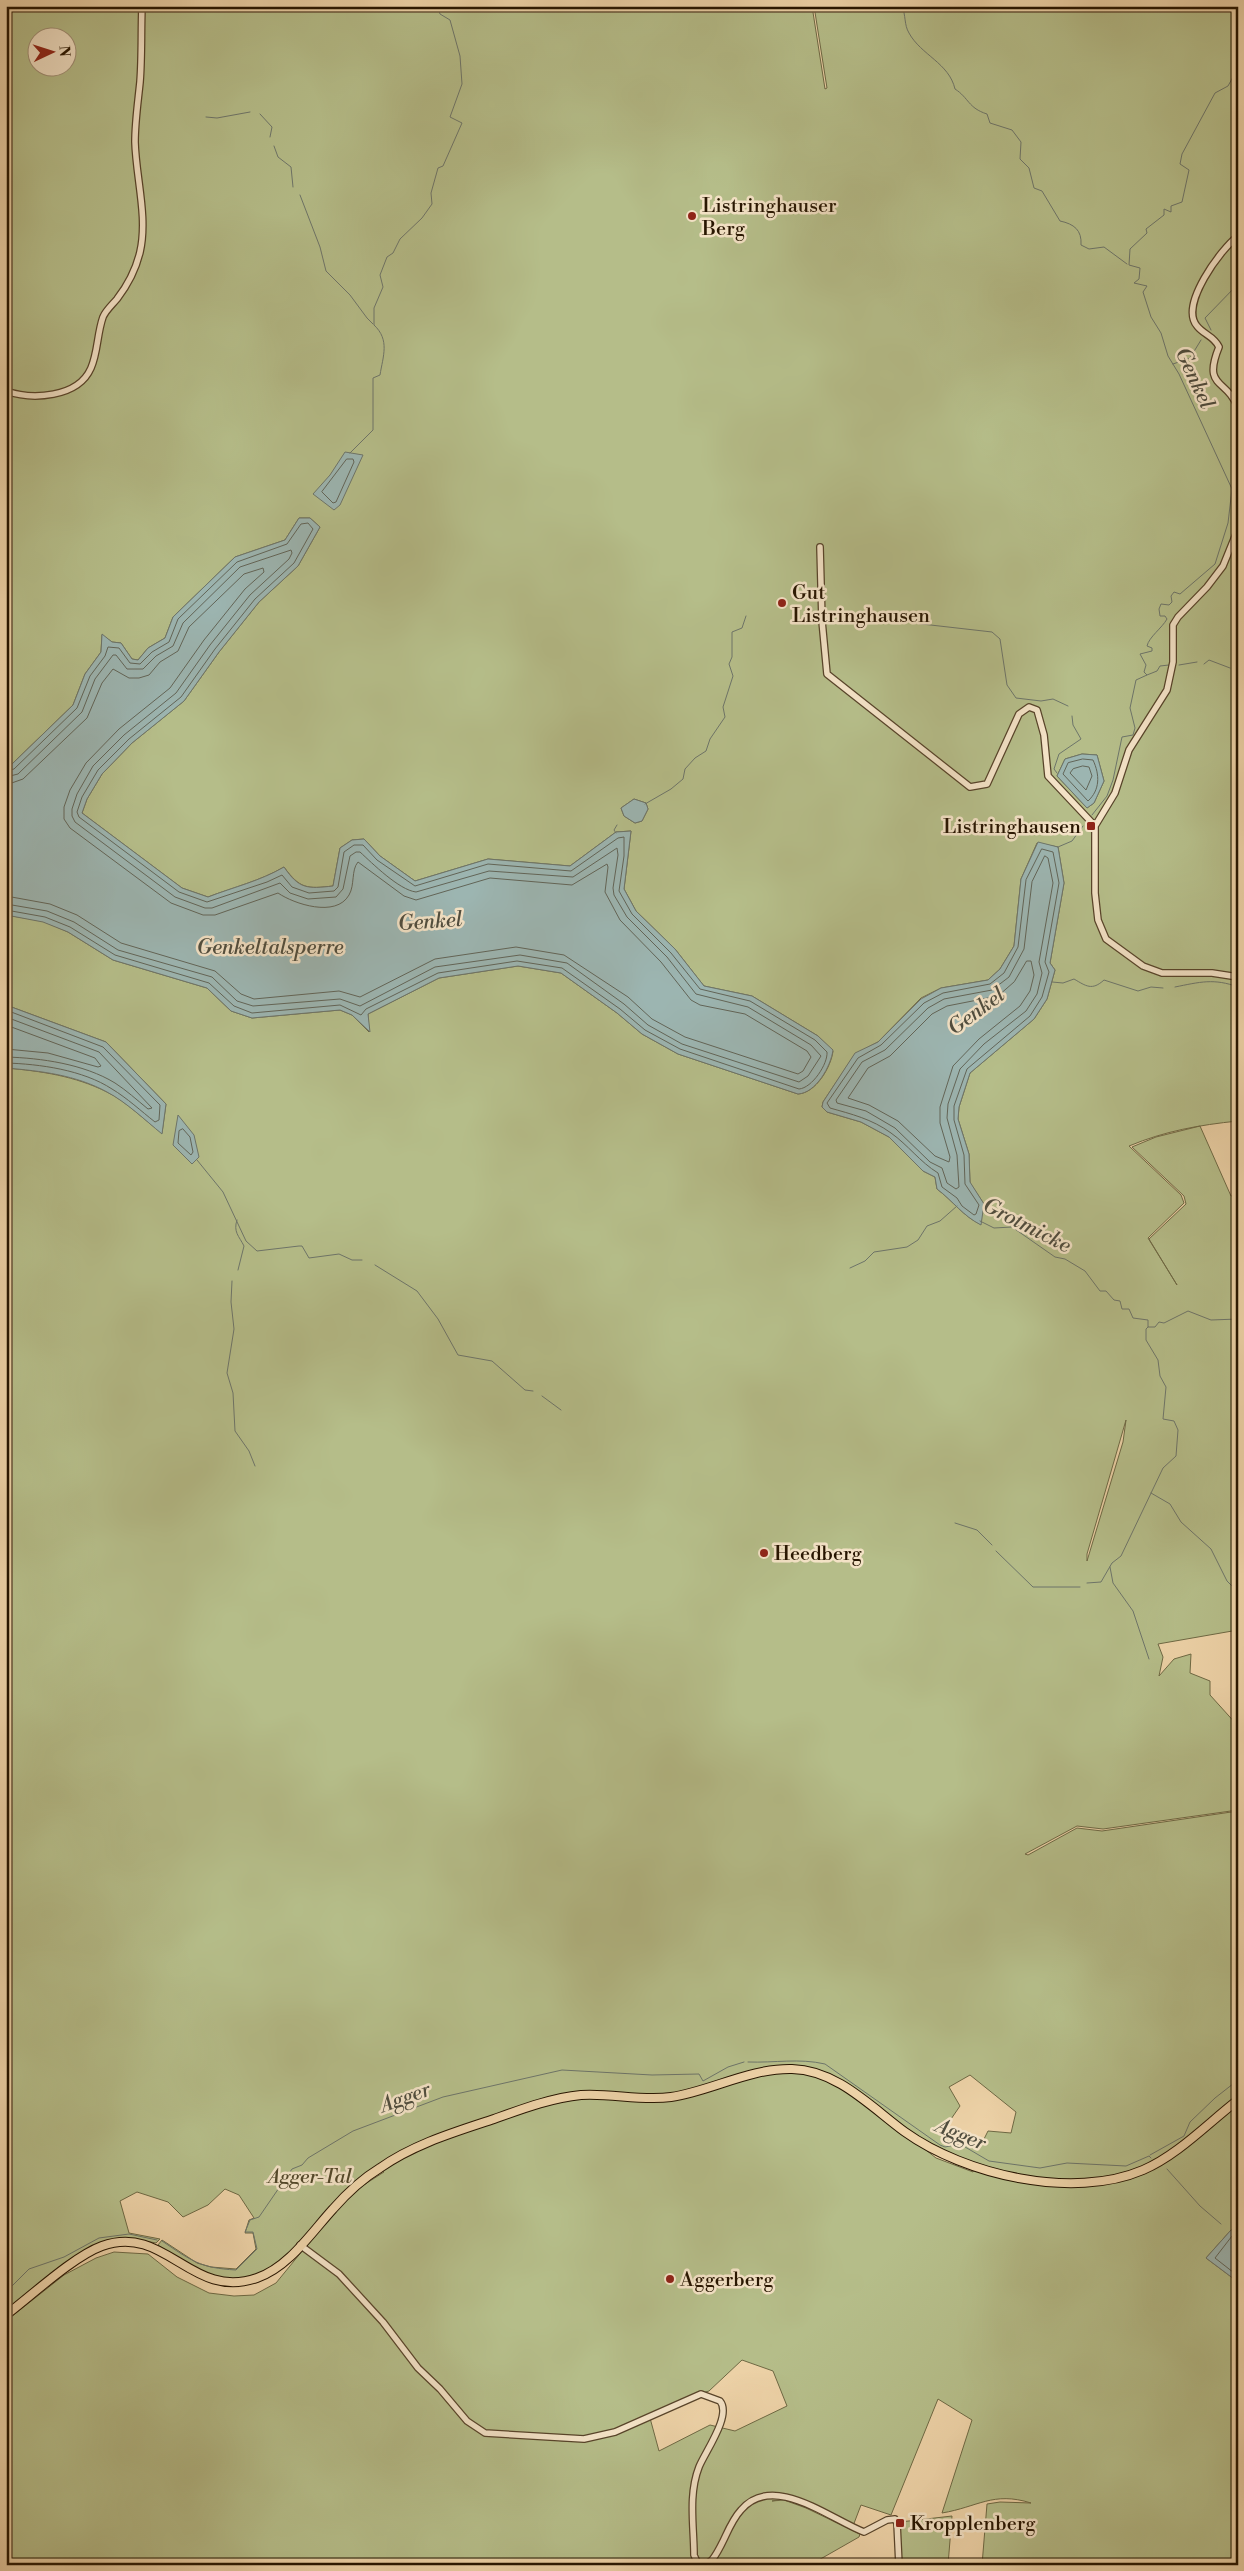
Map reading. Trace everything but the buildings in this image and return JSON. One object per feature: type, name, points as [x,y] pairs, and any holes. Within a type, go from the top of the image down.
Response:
[{"type":"main road","points":[[6,2315],[81,2258],[101,2247],[129,2242],[157,2248],[195,2273],[213,2280],[231,2283],[256,2279],[268,2274],[300,2245],[347,2194],[396,2158],[454,2132],[540,2103],[568,2096],[599,2094],[669,2097],[766,2072],[803,2070],[823,2076],[841,2085],[907,2133],[957,2161],[1019,2177],[1082,2182],[1124,2176],[1154,2164],[1238,2100]]},
{"type":"street","points":[[6,391],[36,396],[57,393],[81,381],[90,371],[94,361],[96,339],[104,314],[123,290],[140,251],[140,201],[135,143],[140,81],[142,6]]},
{"type":"street","points":[[1238,236],[1227,244],[1207,271],[1194,306],[1193,317],[1197,326],[1216,340],[1219,347],[1212,367],[1213,375],[1238,408]]},
{"type":"street","points":[[1238,529],[1223,566],[1214,580],[1178,617],[1173,626],[1173,662],[1167,690],[1129,750],[1115,793],[1095,826],[1095,893],[1098,920],[1106,939],[1143,966],[1162,973],[1212,973],[1238,978]]},
{"type":"street","points":[[820,547],[822,621],[827,674],[970,787],[987,784],[1019,714],[1029,707],[1037,710],[1044,734],[1048,776],[1095,826]]},
{"type":"street","points":[[300,2245],[339,2274],[383,2322],[418,2368],[440,2389],[467,2421],[485,2433],[584,2439],[615,2432],[684,2400],[705,2394],[720,2401],[724,2414],[699,2468],[694,2489],[694,2556],[698,2564],[708,2563],[712,2560],[735,2517],[744,2506],[761,2497],[781,2495],[801,2501],[845,2525],[864,2532],[887,2520],[895,2519],[898,2523],[899,2565]]},
{"type":"green space","name":"Agger-Tal","points":[[6,6],[812,6],[825,89],[827,88],[814,6],[1105,6],[1118,10],[1124,6],[1238,6],[1238,234],[1222,249],[1210,267],[1193,306],[1194,311],[1200,290],[1215,261],[1238,237],[1238,1121],[1200,1126],[1231,1196],[1238,1195],[1238,1630],[1158,1644],[1163,1657],[1159,1676],[1174,1659],[1191,1654],[1190,1673],[1210,1681],[1210,1695],[1238,1726],[1238,1810],[1103,1829],[1077,1826],[1025,1854],[1028,1855],[1077,1828],[1102,1831],[1238,1811],[1238,2231],[1231,2230],[1206,2258],[1238,2282],[1238,2565],[982,2565],[987,2504],[1000,2502],[1031,2503],[1018,2500],[996,2499],[942,2513],[972,2420],[938,2399],[891,2515],[861,2505],[853,2526],[784,2499],[772,2501],[784,2500],[806,2508],[860,2534],[859,2537],[810,2565],[6,2565],[6,2321],[64,2275],[96,2258],[114,2252],[148,2254],[177,2277],[209,2293],[234,2296],[254,2295],[276,2283],[348,2195],[384,2172],[381,2170],[346,2193],[303,2239],[273,2267],[255,2275],[235,2279],[204,2274],[190,2267],[158,2245],[162,2240],[197,2263],[211,2267],[236,2269],[256,2249],[253,2233],[245,2233],[249,2220],[254,2218],[239,2195],[225,2189],[208,2205],[183,2217],[168,2202],[137,2192],[120,2201],[129,2233],[160,2239],[156,2243],[131,2240],[110,2242],[91,2249],[57,2270],[6,2313],[6,1068],[58,1075],[95,1086],[121,1100],[162,1133],[166,1104],[106,1042],[6,1005],[6,915],[43,921],[68,932],[113,960],[207,988],[231,1011],[252,1018],[340,1010],[352,1015],[369,1032],[368,1014],[439,978],[518,966],[561,973],[617,1013],[642,1034],[678,1054],[798,1094],[805,1093],[811,1089],[821,1078],[826,1071],[833,1051],[818,1036],[752,996],[704,986],[675,949],[636,911],[624,889],[631,831],[616,832],[570,866],[488,859],[415,881],[380,856],[364,839],[352,840],[340,848],[333,886],[305,886],[295,880],[284,867],[256,880],[208,897],[182,888],[82,813],[87,799],[102,774],[132,743],[184,701],[219,652],[259,602],[298,566],[320,527],[310,518],[299,518],[285,540],[235,557],[173,617],[165,638],[148,648],[138,660],[132,659],[121,643],[112,642],[102,635],[101,652],[85,674],[73,705],[11,765],[6,766]],"holes":[[[1082,754],[1097,755],[1104,781],[1094,803],[1087,808],[1057,776],[1065,759]],[[634,799],[646,803],[648,809],[642,821],[635,823],[624,816],[621,808]],[[1037,843],[1058,847],[1064,883],[1050,963],[1055,970],[1047,999],[1034,1019],[970,1073],[959,1107],[958,1119],[969,1154],[970,1183],[984,1204],[980,1224],[968,1217],[937,1189],[935,1177],[923,1171],[889,1137],[861,1122],[827,1112],[822,1107],[823,1102],[855,1054],[878,1042],[921,998],[941,988],[988,980],[1000,969],[1014,946],[1021,879]],[[1200,1126],[1156,1137],[1132,1147],[1184,1196],[1186,1204],[1149,1239],[1177,1285],[1148,1238],[1184,1203],[1181,1195],[1129,1146],[1142,1141],[1169,1133]],[[1126,1420],[1123,1442],[1087,1561],[1087,1554]],[[970,2075],[1016,2112],[1011,2133],[988,2131],[981,2145],[976,2140],[970,2138],[940,2135],[960,2106],[949,2087]],[[848,2088],[930,2147],[960,2159],[958,2162],[974,2168],[973,2172],[936,2158]],[[742,2360],[773,2371],[787,2406],[735,2431],[710,2425],[659,2451],[650,2418],[626,2429],[589,2440],[563,2441],[550,2439],[584,2438],[614,2431],[638,2423],[682,2399],[709,2391]]]},
{"type":"green space","points":[[952,2516],[948,2565],[901,2563],[900,2522]]},
{"type":"water","points":[[345,452],[363,455],[340,505],[334,510],[313,494],[330,475]]},
{"type":"water","name":"Genkeltalsperre","points":[[299,518],[310,518],[320,527],[298,566],[259,602],[219,652],[184,701],[132,743],[102,774],[87,799],[82,813],[182,888],[208,897],[256,880],[284,867],[294,880],[304,886],[333,886],[340,848],[352,840],[364,839],[380,856],[415,881],[488,859],[570,866],[616,832],[631,831],[624,889],[636,911],[675,949],[704,986],[752,996],[818,1036],[833,1050],[826,1071],[811,1089],[798,1094],[678,1054],[642,1034],[617,1013],[561,973],[518,966],[439,978],[368,1014],[370,1032],[352,1015],[340,1010],[252,1018],[231,1011],[207,988],[113,960],[68,932],[43,922],[6,915],[6,766],[11,765],[73,705],[85,674],[101,652],[102,634],[112,642],[121,643],[132,659],[138,660],[148,648],[165,638],[173,617],[235,557],[285,540]]},
{"type":"water","points":[[1082,754],[1097,755],[1104,781],[1094,803],[1087,808],[1057,776],[1065,759]]},
{"type":"water","points":[[634,799],[646,803],[648,809],[642,821],[635,823],[624,816],[621,808]]},
{"type":"water","points":[[1038,842],[1058,847],[1064,883],[1050,963],[1055,970],[1047,999],[1034,1019],[970,1073],[959,1107],[958,1119],[969,1154],[970,1182],[984,1204],[981,1225],[937,1189],[935,1177],[923,1171],[889,1137],[861,1122],[827,1112],[822,1107],[823,1102],[855,1053],[878,1042],[921,999],[941,988],[988,980],[1000,969],[1014,946],[1021,879]]},
{"type":"water","points":[[6,1005],[106,1042],[166,1104],[162,1134],[121,1101],[95,1086],[58,1075],[6,1068]]},
{"type":"water","points":[[178,1115],[194,1135],[199,1157],[192,1164],[173,1145]]},
{"type":"water","points":[[1235,2229],[1238,2231],[1238,2282],[1206,2258],[1231,2230]]},
{"type":"waterway","points":[[350,453],[373,430],[373,378],[380,375],[384,355],[384,342],[374,325],[374,308],[383,287],[380,275],[387,257],[393,253],[400,239],[422,218],[432,204],[431,193],[438,168],[443,166],[462,123],[450,117],[462,84],[460,56],[450,20],[440,14],[437,6]]},
{"type":"waterway","points":[[902,6],[906,27],[914,41],[947,72],[955,89],[972,106],[987,114],[990,123],[1012,130],[1021,142],[1020,159],[1029,168],[1034,188],[1042,191],[1060,221],[1076,228],[1080,235],[1081,245],[1089,249],[1104,247],[1127,264]]},
{"type":"waterway","name":"Genkel","points":[[1092,815],[1107,796],[1113,780],[1122,737],[1133,735],[1135,728],[1130,708],[1136,680],[1147,675],[1144,672],[1146,665],[1140,654],[1152,651],[1152,648],[1147,646],[1148,643],[1167,619],[1165,616],[1160,616],[1159,609],[1161,604],[1169,605],[1172,602],[1171,596],[1174,592],[1180,594],[1215,564],[1228,523],[1232,489],[1179,374],[1168,356],[1161,333],[1151,317],[1143,292],[1147,286],[1134,283],[1139,279],[1140,268],[1129,265],[1130,249],[1147,233],[1146,229],[1164,215],[1164,209],[1171,212],[1171,206],[1182,202],[1189,170],[1180,164],[1182,154],[1215,93],[1228,86],[1238,68]]},
{"type":"waterway","points":[[206,117],[217,118],[250,112]]},
{"type":"waterway","points":[[260,114],[272,127],[270,137]]},
{"type":"waterway","points":[[274,146],[278,157],[291,167],[293,187]]},
{"type":"waterway","points":[[300,195],[320,247],[326,271],[350,295],[373,324]]},
{"type":"waterway","points":[[1211,330],[1205,318],[1238,284]]},
{"type":"waterway","points":[[1173,364],[1190,358],[1201,340]]},
{"type":"waterway","points":[[645,804],[671,789],[683,779],[685,769],[695,758],[706,751],[710,739],[725,717],[723,707],[733,676],[729,664],[732,657],[732,632],[742,628],[746,616]]},
{"type":"waterway","points":[[913,623],[992,632],[1000,639],[1007,685],[1016,698],[1041,701],[1053,699],[1068,706]]},
{"type":"waterway","points":[[1204,664],[1209,660],[1230,668]]},
{"type":"waterway","points":[[1179,665],[1197,662]]},
{"type":"waterway","points":[[1147,675],[1157,671],[1160,666],[1169,665]]},
{"type":"waterway","points":[[1057,773],[1054,769],[1059,754],[1081,739],[1073,725],[1072,716]]},
{"type":"waterway","points":[[616,833],[614,830],[617,825]]},
{"type":"waterway","name":"Genkel","points":[[1058,847],[1072,841],[1083,826]]},
{"type":"waterway","points":[[1052,982],[1063,983],[1074,979],[1092,986],[1104,980],[1138,991],[1151,987],[1163,988]]},
{"type":"waterway","points":[[1175,987],[1200,982],[1222,982],[1238,987]]},
{"type":"waterway","points":[[197,1160],[223,1192],[246,1241],[257,1251],[302,1246],[309,1258],[339,1254],[352,1260],[362,1260]]},
{"type":"waterway","points":[[850,1268],[865,1261],[874,1252],[907,1247],[918,1240],[927,1226],[940,1221],[957,1206]]},
{"type":"waterway","points":[[237,1220],[236,1231],[244,1246],[238,1270]]},
{"type":"waterway","name":"Grotmicke","points":[[980,1221],[994,1228],[1012,1227],[1055,1257],[1065,1259],[1085,1271],[1100,1291],[1106,1291],[1114,1300],[1120,1301],[1122,1309],[1129,1309],[1133,1318],[1148,1320],[1148,1327],[1155,1327],[1159,1322],[1164,1323],[1188,1311],[1211,1320],[1238,1319]]},
{"type":"waterway","points":[[375,1265],[417,1291],[438,1319],[458,1355],[492,1361],[525,1390],[533,1391]]},
{"type":"waterway","points":[[232,1281],[231,1302],[234,1329],[227,1373],[233,1393],[235,1431],[249,1451],[255,1466]]},
{"type":"waterway","points":[[1087,1583],[1101,1582],[1112,1563],[1121,1556],[1163,1468],[1176,1456],[1178,1430],[1174,1421],[1163,1419],[1166,1387],[1160,1376],[1158,1360],[1146,1340],[1146,1329],[1148,1327]]},
{"type":"waterway","points":[[542,1396],[561,1410]]},
{"type":"waterway","points":[[1151,1493],[1170,1504],[1181,1522],[1211,1549],[1227,1581],[1238,1592]]},
{"type":"waterway","points":[[955,1523],[977,1530],[992,1545]]},
{"type":"waterway","points":[[996,1551],[1033,1587],[1080,1587]]},
{"type":"waterway","points":[[1110,1567],[1113,1583],[1133,1611],[1149,1659]]},
{"type":"waterway","name":"Agger","points":[[748,2062],[796,2061],[825,2064],[940,2145],[945,2147],[960,2144],[989,2161],[1040,2168],[1067,2163],[1126,2166],[1149,2156],[1151,2158]]},
{"type":"waterway","name":"Agger","points":[[162,2241],[197,2262],[213,2267],[236,2270],[257,2249],[253,2232],[245,2232],[250,2220],[259,2217],[292,2169],[302,2165],[308,2158],[353,2131],[443,2097],[562,2070],[652,2075],[699,2074],[703,2081],[728,2067],[744,2062]]},
{"type":"waterway","points":[[1150,2155],[1184,2136],[1190,2122],[1215,2098],[1238,2080]]},
{"type":"waterway","name":"Agger","points":[[1167,2169],[1200,2206],[1221,2224]]},
{"type":"waterway","name":"Agger","points":[[6,2292],[29,2269],[64,2257],[99,2238],[129,2234],[157,2240]]},
{"type":"place","name":"Listringhauser Berg","points":[[692,216]]},
{"type":"place","name":"Gut Listringhausen","points":[[782,603]]},
{"type":"place","name":"Listringhausen","points":[[1091,826]]},
{"type":"place","name":"Heedberg","points":[[764,1553]]},
{"type":"place","name":"Aggerberg","points":[[670,2279]]},
{"type":"place","name":"Kropplenberg","points":[[900,2523]]}]
